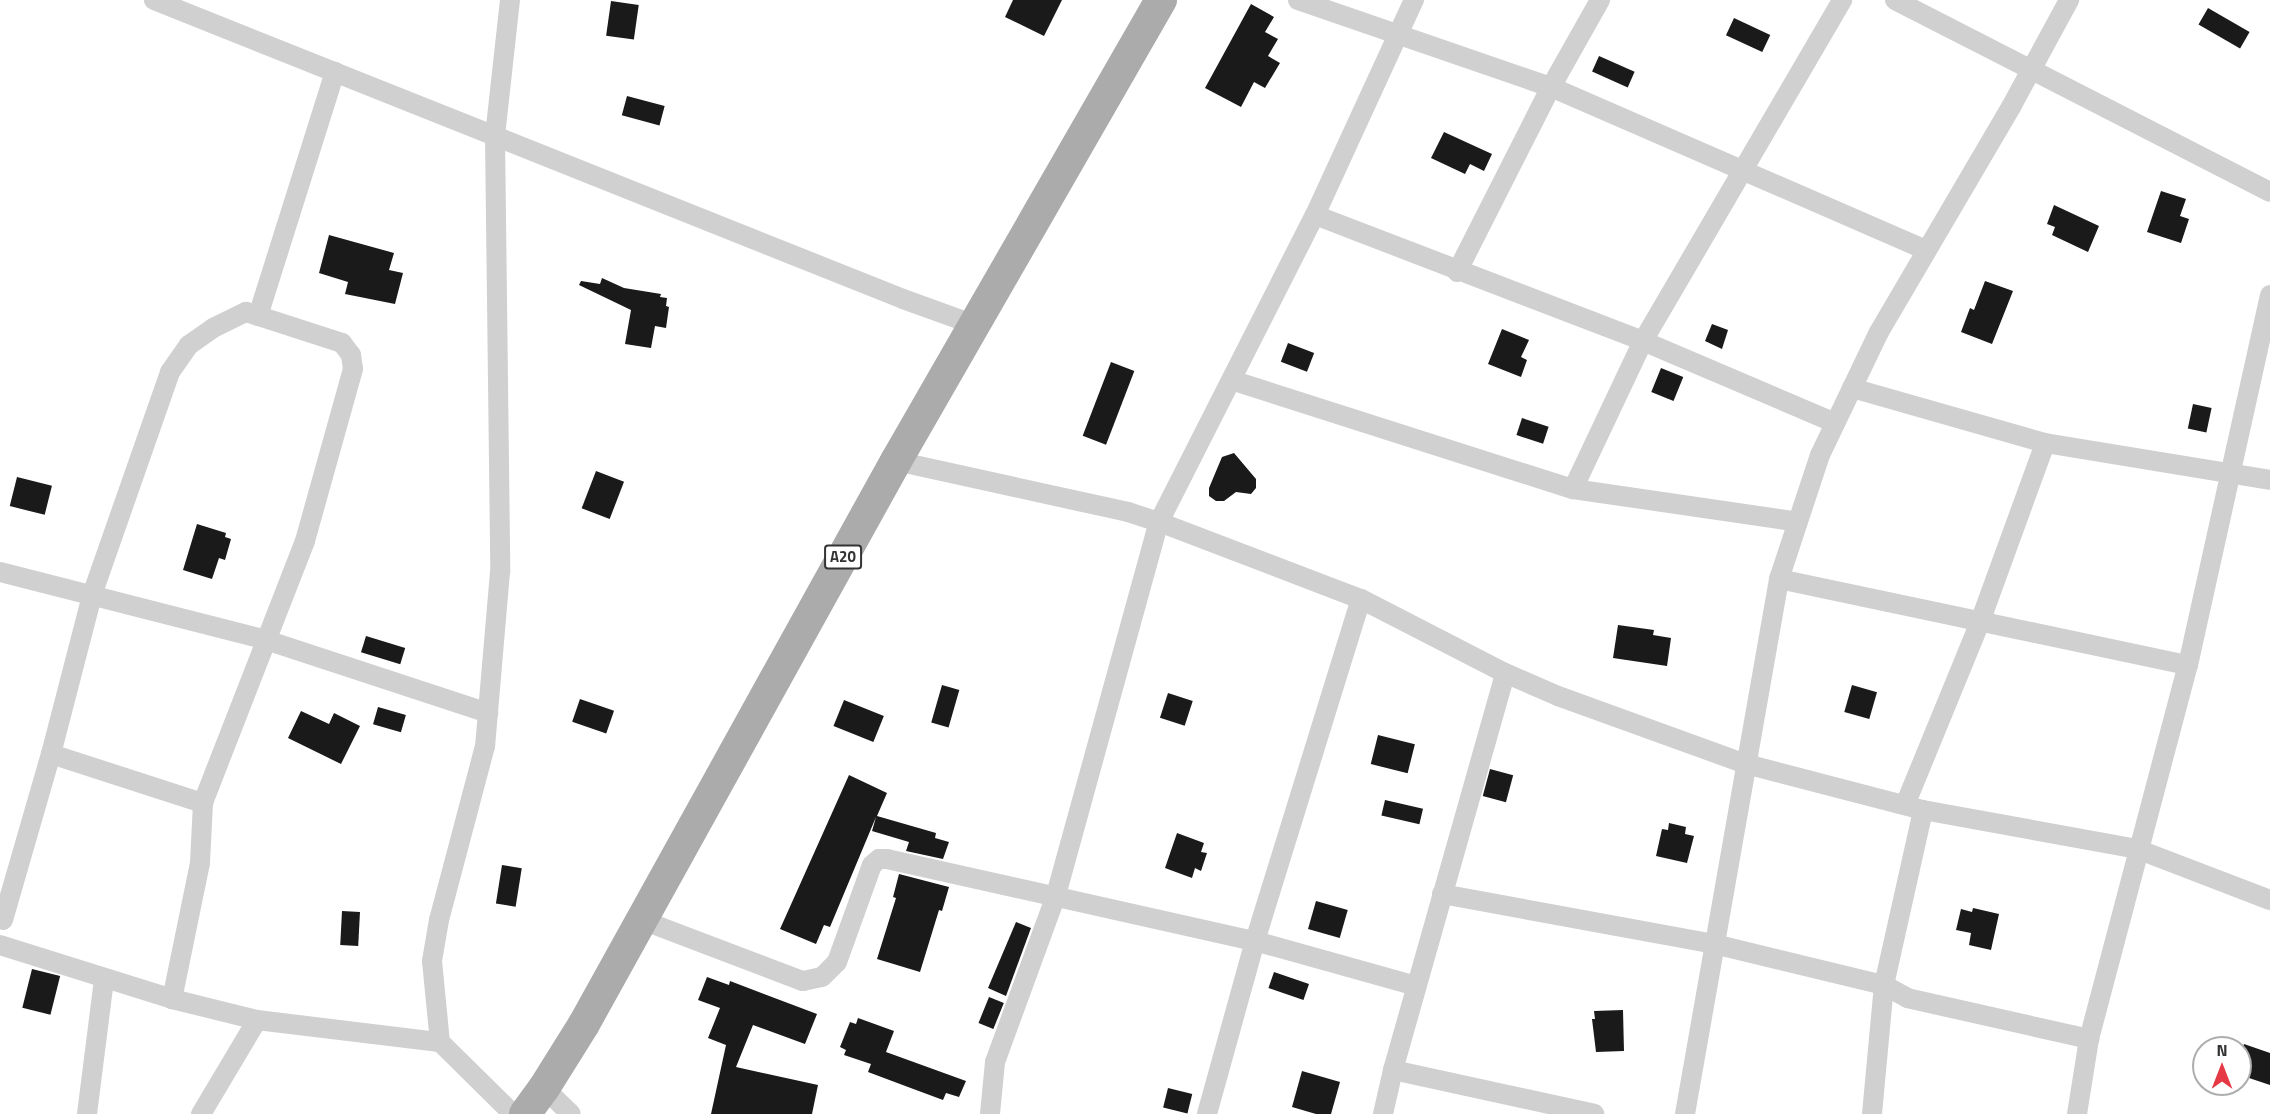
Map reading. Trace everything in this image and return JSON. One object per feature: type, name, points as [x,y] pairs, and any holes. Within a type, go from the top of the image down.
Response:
[{"type":"main road","name":"A20","points":[[525,1114],[544,1088],[642,920],[896,461],[1161,0]]},
{"type":"street","points":[[154,0],[892,295],[975,325]]},
{"type":"street","points":[[440,1042],[432,961],[439,920],[485,746],[500,572],[495,136],[510,0]]},
{"type":"street","points":[[1298,0],[1551,87],[1925,250]]},
{"type":"street","points":[[990,1114],[995,1062],[1056,895],[1159,522],[1315,215],[1395,35],[1414,0]]},
{"type":"street","points":[[1457,272],[1551,87],[1600,0]]},
{"type":"street","points":[[1573,489],[1643,341],[1842,0]]},
{"type":"street","points":[[1895,0],[2031,71],[2266,183]]},
{"type":"street","points":[[1685,1114],[1779,579],[1820,455],[1852,388],[1925,250],[2031,71],[2068,0]]},
{"type":"street","points":[[258,316],[335,72]]},
{"type":"street","points":[[1315,215],[1457,272],[1643,341],[1835,423]]},
{"type":"street","points":[[2077,1114],[2089,1039],[2137,849],[2188,665],[2232,475],[2270,295]]},
{"type":"street","points":[[0,940],[1,920],[51,754],[92,595],[170,372],[189,345],[213,328],[246,312],[342,343],[351,355],[353,369],[305,541],[203,803],[200,863],[172,999]]},
{"type":"street","points":[[1231,380],[1573,489],[1798,522]]},
{"type":"street","points":[[1852,388],[2045,443],[2270,480]]},
{"type":"street","points":[[1872,1114],[1884,985],[1914,808],[2045,443]]},
{"type":"street","points":[[896,461],[1128,512],[1159,522],[1361,599],[1505,673],[1557,696],[1746,764],[1914,808],[2137,849],[2270,900]]},
{"type":"street","points":[[0,572],[266,640],[488,713]]},
{"type":"street","points":[[1779,579],[2188,665]]},
{"type":"street","points":[[1207,1114],[1255,941],[1361,599]]},
{"type":"street","points":[[1383,1114],[1392,1070],[1505,673]]},
{"type":"street","points":[[51,754],[203,803]]},
{"type":"street","points":[[642,920],[803,981],[822,977],[837,962],[872,865],[879,859],[887,859],[1255,941],[1416,987]]},
{"type":"street","points":[[1442,894],[1714,944],[1884,985],[1907,998],[2089,1039]]},
{"type":"street","points":[[0,945],[172,999],[257,1020],[440,1042],[513,1114]]},
{"type":"street","points":[[87,1114],[104,979]]},
{"type":"street","points":[[201,1114],[257,1020]]},
{"type":"street","points":[[1392,1070],[1594,1114]]},
{"type":"street","points":[[544,1088],[571,1114]]},
{"type":"building","points":[[1013,0],[1062,0],[1044,36],[1005,17]]},
{"type":"building","points":[[611,1],[639,5],[634,40],[606,36]]},
{"type":"building","points":[[1251,4],[1274,17],[1265,32],[1278,39],[1268,56],[1280,63],[1265,88],[1254,82],[1241,107],[1205,88]]},
{"type":"building","points":[[2208,8],[2250,32],[2240,48],[2198,24]]},
{"type":"building","points":[[1734,18],[1770,35],[1762,52],[1726,35]]},
{"type":"building","points":[[1599,56],[1635,72],[1628,87],[1592,72]]},
{"type":"building","points":[[627,96],[665,106],[659,125],[622,115]]},
{"type":"building","points":[[1444,132],[1492,154],[1484,171],[1470,164],[1465,174],[1431,158]]},
{"type":"building","points":[[2161,191],[2186,199],[2180,216],[2189,219],[2181,243],[2147,232]]},
{"type":"building","points":[[2054,205],[2099,226],[2088,252],[2052,235],[2055,227],[2047,224]]},
{"type":"building","points":[[329,235],[394,253],[389,270],[403,273],[395,304],[345,294],[348,282],[319,273]]},
{"type":"building","points":[[602,278],[624,288],[661,294],[660,297],[667,298],[666,306],[669,307],[666,328],[655,326],[651,348],[625,344],[631,310],[579,285],[581,281],[600,284]]},
{"type":"building","points":[[1985,281],[2013,291],[1992,344],[1961,332],[1970,308],[1974,310]]},
{"type":"building","points":[[1712,324],[1728,330],[1722,349],[1705,341]]},
{"type":"building","points":[[1502,329],[1529,340],[1521,357],[1527,360],[1521,377],[1488,364]]},
{"type":"building","points":[[1288,343],[1314,353],[1307,372],[1281,362]]},
{"type":"building","points":[[1111,362],[1134,371],[1106,445],[1083,436]]},
{"type":"building","points":[[1661,368],[1683,377],[1674,401],[1651,392]]},
{"type":"building","points":[[2193,404],[2212,408],[2206,432],[2188,428]]},
{"type":"building","points":[[1522,418],[1549,427],[1543,444],[1516,435]]},
{"type":"building","points":[[1234,453],[1256,479],[1256,488],[1251,494],[1236,492],[1224,501],[1216,501],[1209,496],[1209,488],[1222,457]]},
{"type":"building","points":[[596,471],[624,482],[610,519],[582,508]]},
{"type":"building","points":[[17,477],[52,486],[45,515],[10,506]]},
{"type":"building","points":[[197,524],[226,533],[225,537],[231,539],[225,560],[219,558],[212,579],[183,570]]},
{"type":"building","points":[[1618,625],[1654,630],[1653,635],[1671,638],[1667,666],[1613,658]]},
{"type":"building","points":[[366,636],[405,648],[400,664],[361,652]]},
{"type":"building","points":[[942,685],[959,690],[949,727],[931,722]]},
{"type":"building","points":[[1852,685],[1877,692],[1869,719],[1844,712]]},
{"type":"building","points":[[1168,693],[1193,701],[1185,726],[1160,718]]},
{"type":"building","points":[[580,699],[614,711],[606,733],[572,722]]},
{"type":"building","points":[[844,700],[884,716],[873,742],[834,726]]},
{"type":"building","points":[[378,707],[406,715],[401,732],[373,724]]},
{"type":"building","points":[[301,711],[329,724],[334,713],[360,726],[341,764],[288,738]]},
{"type":"building","points":[[1378,735],[1415,744],[1408,773],[1371,764]]},
{"type":"building","points":[[1490,769],[1513,775],[1506,802],[1483,796]]},
{"type":"building","points":[[849,775],[887,793],[877,816],[936,833],[935,838],[949,842],[943,859],[906,851],[909,842],[872,831],[876,817],[830,927],[824,925],[816,944],[780,929]]},
{"type":"building","points":[[1385,800],[1423,809],[1419,824],[1381,816]]},
{"type":"building","points":[[1669,823],[1686,827],[1685,834],[1694,836],[1687,863],[1656,856],[1662,829],[1668,830]]},
{"type":"building","points":[[1177,833],[1204,843],[1201,852],[1207,853],[1201,871],[1195,868],[1192,878],[1165,868]]},
{"type":"building","points":[[502,865],[522,868],[516,907],[496,904]]},
{"type":"building","points":[[899,874],[949,887],[942,911],[939,910],[920,972],[877,959],[896,898],[893,897]]},
{"type":"building","points":[[1316,901],[1348,910],[1340,938],[1308,929]]},
{"type":"building","points":[[1973,908],[1999,914],[1991,950],[1969,945],[1971,933],[1956,930],[1961,909],[1972,912]]},
{"type":"building","points":[[342,911],[360,912],[358,946],[340,945]]},
{"type":"building","points":[[1016,922],[1031,928],[1006,996],[988,988]]},
{"type":"building","points":[[32,969],[60,976],[50,1015],[22,1008]]},
{"type":"building","points":[[1274,972],[1309,984],[1303,1000],[1268,988]]},
{"type":"building","points":[[707,977],[729,985],[730,981],[817,1014],[805,1044],[753,1025],[736,1067],[818,1085],[812,1114],[711,1114],[726,1045],[708,1038],[720,1008],[698,1000]]},
{"type":"building","points":[[989,997],[1004,1003],[993,1029],[979,1023]]},
{"type":"building","points":[[1623,1010],[1624,1051],[1596,1052],[1592,1019],[1595,1019],[1594,1011]]},
{"type":"building","points":[[858,1018],[894,1031],[886,1052],[966,1081],[959,1097],[946,1093],[943,1100],[868,1072],[871,1064],[844,1055],[846,1050],[840,1047],[850,1022],[856,1024]]},
{"type":"building","points":[[2252,1047],[2270,1053],[2270,1085],[2252,1079]]},
{"type":"building","points":[[1302,1071],[1340,1082],[1331,1114],[1316,1114],[1292,1107]]},
{"type":"building","points":[[1168,1088],[1192,1094],[1187,1113],[1163,1107]]}]
